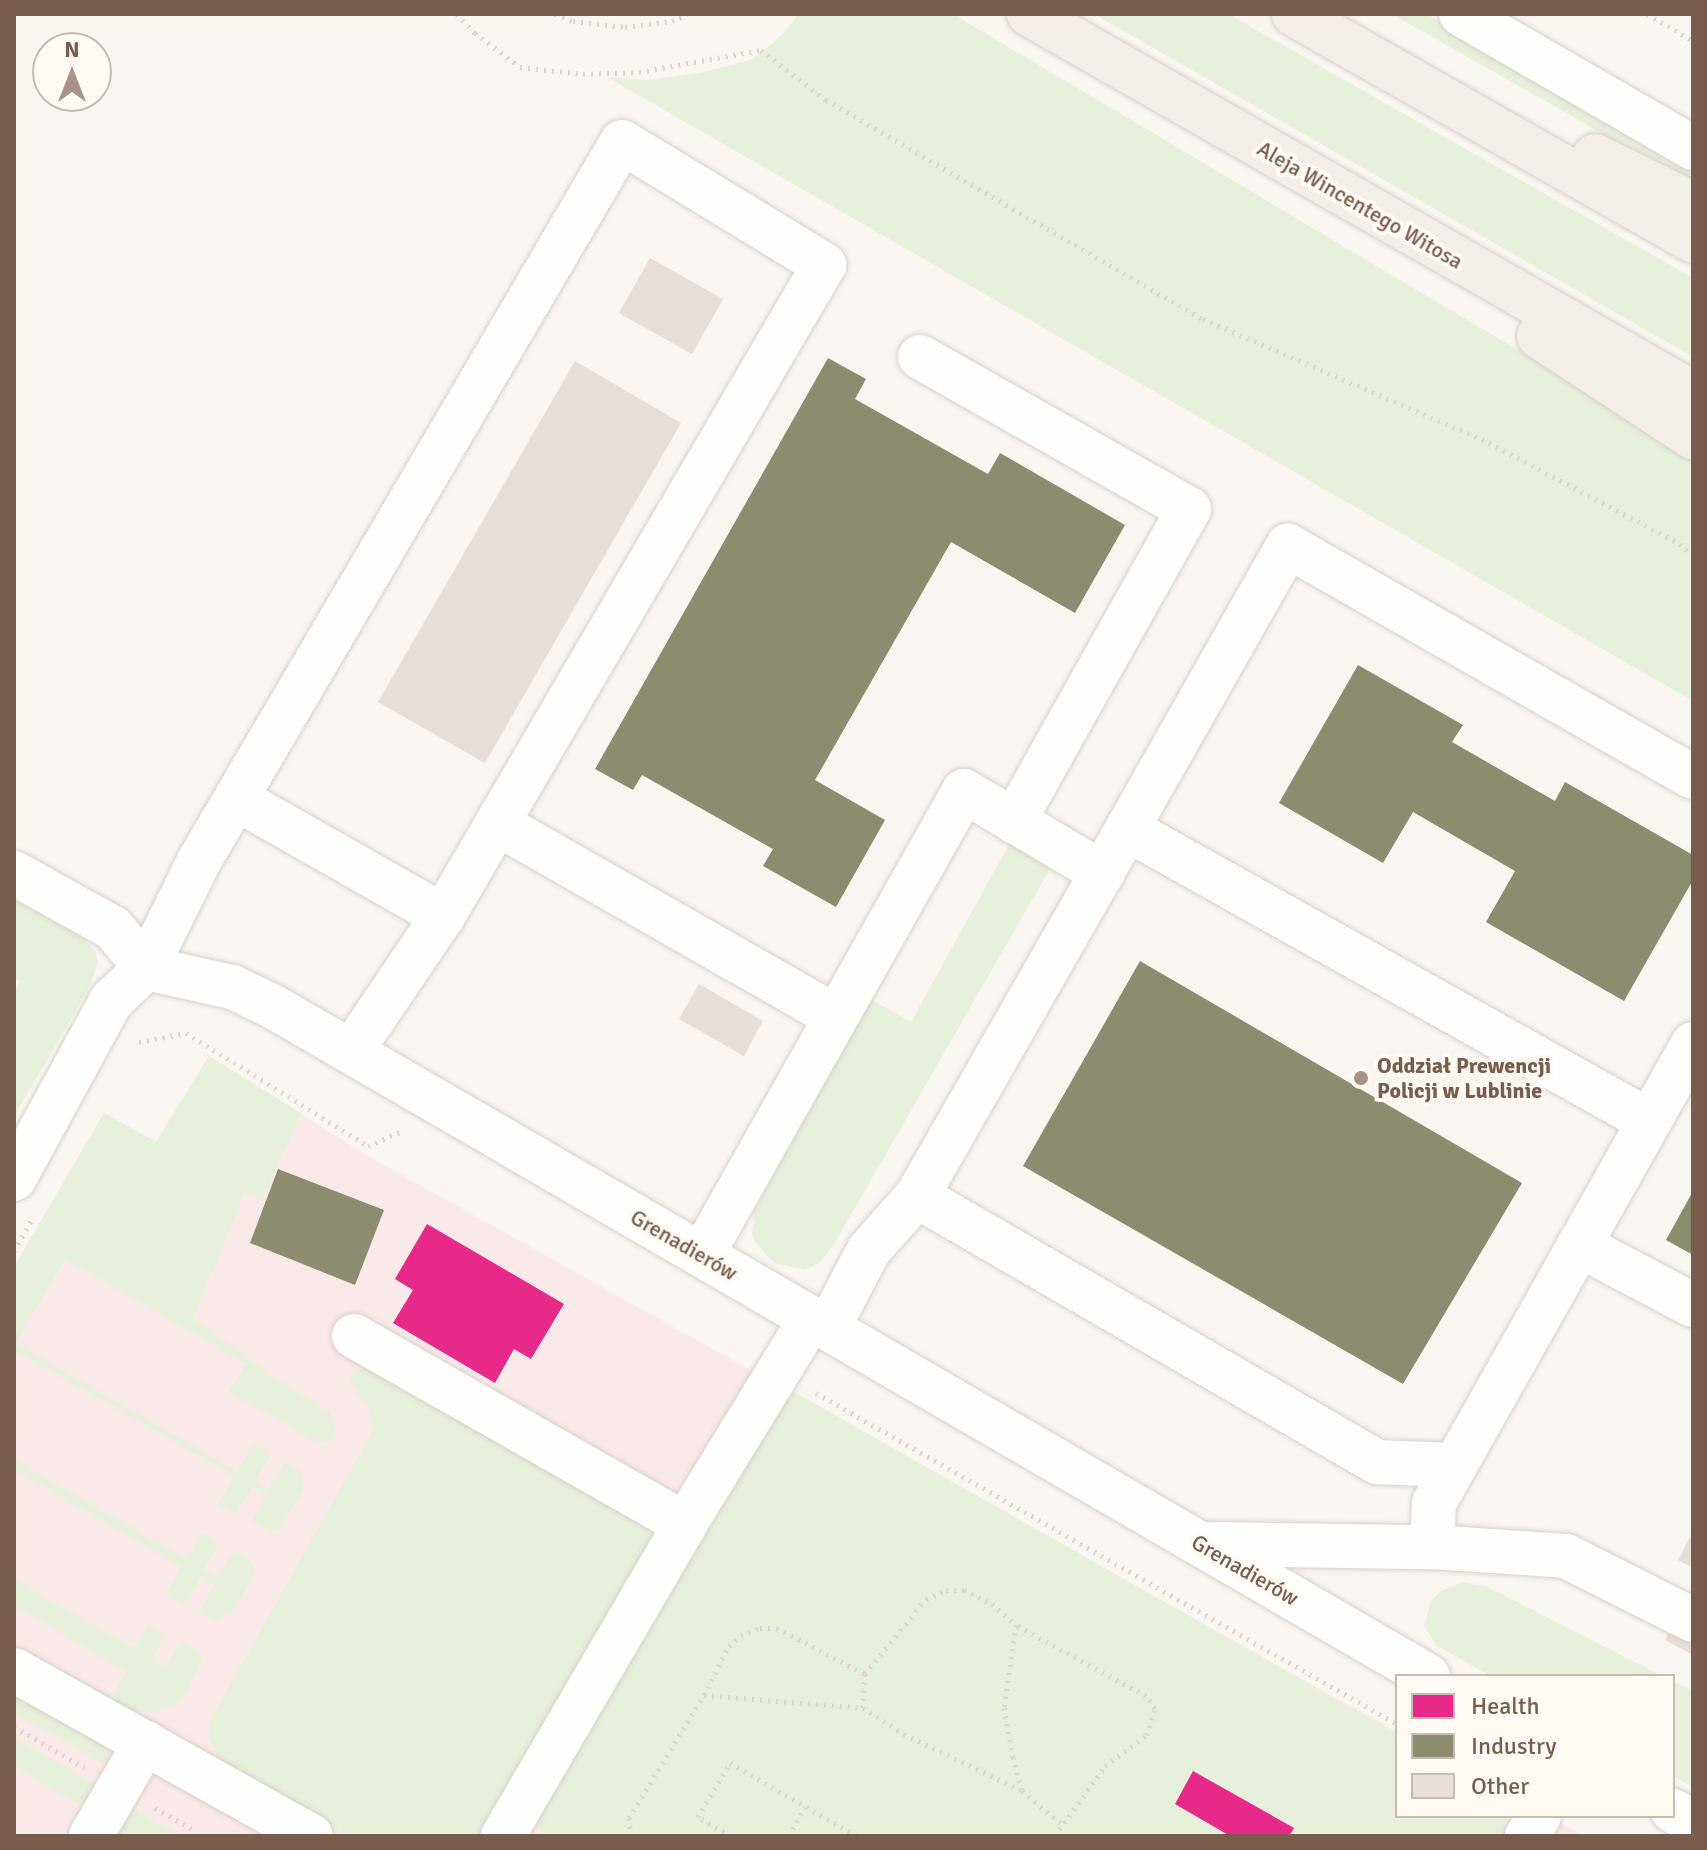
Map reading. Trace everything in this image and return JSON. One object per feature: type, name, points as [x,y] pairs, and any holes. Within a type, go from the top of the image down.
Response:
[{"type":"main road","name":"Aleja Wincentego Witosa","points":[[1029,14],[1693,393]]},
{"type":"main road","points":[[1294,14],[1693,241]]},
{"type":"main road","points":[[1369,56],[1655,183],[1693,204]]},
{"type":"main road","points":[[1279,159],[1693,437]]},
{"type":"street","points":[[1461,14],[1693,148]]},
{"type":"street","points":[[25,1195],[111,1001],[146,968],[199,861],[622,142],[824,265],[443,916],[351,1052]]},
{"type":"street","points":[[920,357],[1189,509],[1014,821]]},
{"type":"street","points":[[503,1836],[685,1524],[778,1372],[820,1323],[869,1250],[917,1196],[1288,546],[1693,777]]},
{"type":"street","points":[[702,1255],[964,791],[1102,873]]},
{"type":"street","points":[[237,799],[443,916]]},
{"type":"street","points":[[498,824],[835,1016]]},
{"type":"street","points":[[1127,829],[1649,1121]]},
{"type":"street","points":[[14,873],[113,928],[146,968]]},
{"type":"street","name":"Grenadierów","points":[[146,968],[232,987],[351,1052],[1425,1674]]},
{"type":"street","points":[[1432,1547],[1434,1503],[1693,1044]]},
{"type":"street","points":[[917,1196],[1377,1462],[1455,1465]]},
{"type":"street","points":[[1579,1245],[1693,1305]]},
{"type":"street","points":[[354,1336],[685,1524]]},
{"type":"street","points":[[1201,1544],[1432,1547],[1566,1556],[1693,1620]]},
{"type":"street","points":[[14,1670],[311,1836]]},
{"type":"street","points":[[91,1836],[145,1743]]},
{"type":"street","points":[[1675,1812],[1693,1821]]},
{"type":"street","points":[[1527,1836],[1538,1818]]},
{"type":"path","points":[[457,14],[475,33],[520,67],[583,74],[639,72],[761,50],[826,100],[1203,319],[1482,439],[1680,544],[1693,556]]},
{"type":"path","points":[[555,14],[573,21],[625,27],[672,21],[688,14]]},
{"type":"path","points":[[1647,14],[1693,41]]},
{"type":"path","points":[[134,1043],[186,1033],[368,1146],[405,1129]]},
{"type":"path","points":[[14,1251],[25,1195]]},
{"type":"path","points":[[778,1372],[1395,1723]]},
{"type":"path","points":[[863,1708],[865,1674],[926,1599],[946,1590],[964,1590],[992,1604],[1016,1625],[1146,1696],[1155,1708],[1147,1735],[1105,1766],[1055,1836]]},
{"type":"path","points":[[1016,1625],[1004,1708],[1022,1791]]},
{"type":"path","points":[[631,1836],[629,1818],[704,1695],[729,1646],[741,1635],[760,1628],[777,1628],[865,1674]]},
{"type":"path","points":[[704,1695],[863,1708],[904,1734],[1022,1791],[1061,1824]]},
{"type":"path","points":[[731,1836],[698,1817],[730,1763],[857,1836]]},
{"type":"path","points":[[789,1836],[805,1807]]},
{"type":"shaded area","points":[[209,1056],[368,1156],[1395,1731],[1395,1818],[1552,1818],[1584,1836],[14,1836],[14,1267],[104,1113],[156,1142]]},
{"type":"green space","points":[[799,14],[953,14],[1536,361],[1693,461],[1693,701],[607,77],[648,80],[705,72],[753,59],[781,36]]},
{"type":"green space","points":[[1094,14],[1228,14],[1693,278],[1693,357]]},
{"type":"green space","points":[[1392,14],[1426,14],[1693,162],[1693,185]]},
{"type":"green space","points":[[1017,830],[1058,855],[833,1246],[819,1263],[806,1270],[774,1263],[755,1242],[752,1233],[755,1210],[870,999],[911,1022]]},
{"type":"green space","points":[[14,900],[82,937],[95,951],[98,961],[91,984],[14,1117],[14,993],[20,982],[14,978]]},
{"type":"green space","points":[[209,1056],[301,1113],[263,1199],[245,1192],[193,1318],[280,1381],[330,1412],[336,1432],[332,1438],[328,1442],[315,1441],[229,1392],[246,1364],[65,1259],[16,1343],[237,1471],[253,1444],[271,1454],[255,1481],[269,1489],[286,1462],[301,1471],[304,1488],[280,1529],[271,1532],[251,1522],[267,1494],[252,1487],[236,1514],[218,1504],[234,1476],[14,1350],[14,1267],[104,1113],[156,1142]]},
{"type":"green space","points":[[370,1367],[649,1522],[655,1537],[498,1813],[478,1836],[345,1836],[223,1768],[208,1737],[211,1719],[373,1430],[370,1410],[348,1380],[353,1370]]},
{"type":"green space","points":[[782,1385],[1395,1733],[1395,1818],[1510,1818],[1499,1836],[550,1836],[539,1829],[540,1788]]},
{"type":"green space","points":[[14,1459],[186,1559],[202,1532],[219,1543],[204,1569],[218,1578],[234,1551],[249,1559],[255,1569],[253,1577],[231,1614],[216,1621],[199,1613],[214,1585],[201,1577],[184,1604],[166,1594],[181,1567],[14,1469]]},
{"type":"green space","points":[[14,1579],[134,1648],[148,1624],[166,1634],[152,1659],[166,1667],[182,1641],[196,1649],[203,1658],[189,1689],[172,1705],[152,1712],[134,1712],[109,1701],[126,1672],[14,1605]]},
{"type":"green space","points":[[1463,1582],[1488,1587],[1658,1674],[1487,1674],[1437,1646],[1424,1626],[1431,1601],[1441,1591]]},
{"type":"green space","points":[[1675,1682],[1693,1692],[1693,1787],[1675,1777]]},
{"type":"green space","points":[[14,1693],[99,1742],[105,1748],[108,1766],[14,1713]]},
{"type":"green space","points":[[14,1737],[103,1788],[85,1806],[75,1802],[14,1767]]},
{"type":"green space","points":[[132,1808],[182,1836],[116,1836]]},
{"type":"building: Health","points":[[427,1224],[564,1304],[531,1359],[514,1349],[495,1383],[393,1323],[413,1290],[395,1279]]},
{"type":"building: Health","points":[[1193,1771],[1294,1828],[1289,1836],[1230,1836],[1175,1804]]},
{"type":"building: Industry","points":[[828,358],[866,379],[855,399],[988,474],[1000,453],[1125,525],[1075,613],[951,542],[815,780],[885,820],[836,907],[763,866],[773,849],[642,775],[633,790],[595,769]]},
{"type":"building: Industry","points":[[1358,665],[1463,725],[1452,742],[1555,801],[1565,782],[1693,855],[1693,880],[1624,1001],[1486,922],[1515,871],[1413,812],[1383,863],[1279,803]]},
{"type":"building: Industry","points":[[1140,961],[1522,1183],[1403,1384],[1023,1166]]},
{"type":"building: Industry","points":[[278,1169],[384,1210],[355,1285],[250,1243]]},
{"type":"building: Industry","points":[[1693,1191],[1693,1255],[1666,1240]]},
{"type":"building: Other","points":[[650,258],[723,299],[692,354],[619,313]]},
{"type":"building: Other","points":[[575,361],[681,423],[485,763],[378,702]]},
{"type":"building: Other","points":[[699,984],[763,1021],[744,1056],[679,1019]]},
{"type":"building: Other","points":[[1693,1531],[1693,1568],[1678,1560]]},
{"type":"building: Other","points":[[1693,1586],[1693,1655],[1665,1640]]},
{"type":"place","name":"Oddział Prewencji Policji w Lublinie","points":[[1361,1078]]}]
